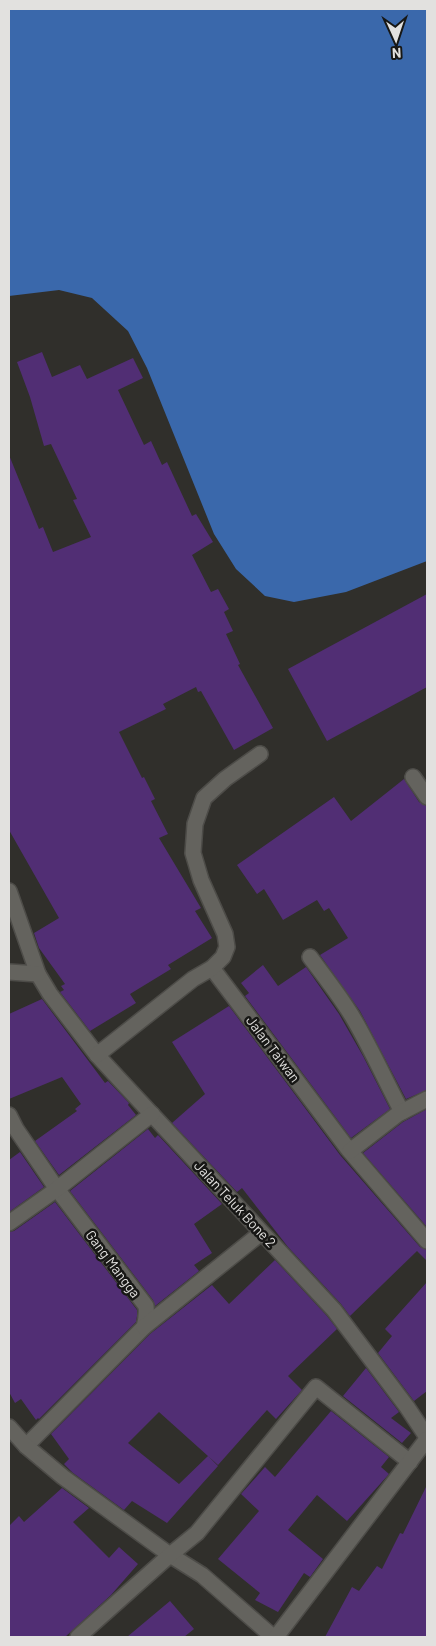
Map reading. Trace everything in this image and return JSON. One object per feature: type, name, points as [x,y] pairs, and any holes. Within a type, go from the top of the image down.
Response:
[{"type":"street","points":[[97,1055],[193,979],[212,968],[223,957],[227,947],[225,934],[201,880],[193,853],[194,824],[204,798],[225,779],[260,754]]},
{"type":"street","points":[[413,777],[427,797]]},
{"type":"street","name":"Jalan Teluk Bone 2","points":[[9,891],[38,974],[50,994],[97,1055],[334,1310],[407,1407],[427,1438]]},
{"type":"street","points":[[310,957],[351,1014],[374,1054],[402,1112]]},
{"type":"street","name":"Jalan Taiwan","points":[[212,968],[350,1151],[427,1241]]},
{"type":"street","points":[[9,972],[38,974]]},
{"type":"street","points":[[350,1151],[402,1112],[427,1099]]},
{"type":"street","points":[[9,1223],[57,1189],[152,1114]]},
{"type":"street","name":"Gang Mangga","points":[[9,1115],[16,1129],[57,1189],[146,1306],[147,1318],[144,1327]]},
{"type":"street","points":[[26,1446],[144,1327],[261,1233]]},
{"type":"street","points":[[78,1637],[197,1533],[316,1386],[410,1462]]},
{"type":"street","points":[[9,1427],[26,1446],[63,1477],[170,1555],[202,1575],[275,1637],[427,1438]]},
{"type":"water","points":[[9,9],[427,9],[427,561],[346,592],[294,602],[265,596],[236,569],[214,534],[147,368],[128,331],[92,298],[59,290],[9,296]]},
{"type":"building","points":[[42,352],[52,377],[80,365],[87,379],[133,358],[143,378],[118,390],[144,445],[151,441],[162,465],[167,462],[192,516],[196,514],[213,542],[192,555],[211,592],[218,589],[229,609],[224,612],[233,631],[226,634],[240,664],[238,665],[273,728],[234,750],[201,691],[198,692],[196,687],[163,704],[166,709],[119,732],[142,778],[144,777],[155,799],[151,801],[168,834],[159,838],[201,908],[195,911],[212,938],[168,965],[171,969],[130,994],[136,1003],[90,1031],[60,992],[64,990],[61,986],[65,984],[39,948],[34,933],[59,918],[9,830],[9,455],[39,529],[43,527],[53,552],[91,537],[73,500],[77,499],[51,444],[44,446],[30,397],[17,362]]},
{"type":"building","points":[[427,594],[427,687],[327,741],[288,669]]},
{"type":"building","points":[[404,779],[419,802],[427,806],[427,1090],[406,1099],[360,1011],[320,955],[348,938],[329,908],[324,911],[317,900],[283,920],[264,889],[257,894],[237,865],[334,797],[351,821]]},
{"type":"building","points":[[263,965],[278,986],[306,967],[339,1014],[390,1109],[351,1138],[245,996],[249,993],[241,983]]},
{"type":"building","points":[[42,999],[105,1083],[108,1081],[129,1103],[128,1105],[136,1115],[59,1175],[35,1141],[77,1111],[75,1109],[81,1104],[62,1077],[9,1099],[9,1014]]},
{"type":"building","points":[[229,1006],[340,1155],[420,1247],[427,1250],[427,1261],[417,1251],[350,1316],[288,1247],[242,1188],[237,1192],[172,1123],[205,1094],[172,1042]]},
{"type":"building","points":[[427,1109],[427,1227],[363,1153],[403,1122]]},
{"type":"building","points":[[148,1129],[155,1138],[158,1135],[222,1204],[194,1224],[212,1253],[194,1265],[199,1271],[155,1306],[153,1300],[70,1191]]},
{"type":"building","points":[[20,1152],[44,1187],[9,1212],[9,1160]]},
{"type":"building","points":[[55,1202],[137,1310],[137,1316],[136,1322],[36,1420],[21,1399],[15,1403],[9,1392],[9,1232],[14,1231]]},
{"type":"building","points":[[275,1260],[337,1329],[288,1376],[302,1390],[276,1419],[267,1410],[218,1465],[208,1456],[218,1466],[167,1523],[132,1501],[124,1510],[73,1473],[64,1464],[69,1459],[51,1434],[150,1334],[212,1285],[229,1304]],"holes":[[[159,1412],[208,1456],[179,1484],[128,1443]]]},
{"type":"building","points":[[427,1282],[427,1391],[414,1401],[378,1353],[392,1336],[385,1329]]},
{"type":"building","points":[[366,1368],[399,1412],[391,1418],[411,1433],[402,1443],[343,1396]]},
{"type":"building","points":[[331,1411],[389,1457],[381,1467],[389,1474],[347,1521],[317,1495],[288,1530],[323,1559],[310,1577],[304,1573],[278,1612],[255,1600],[260,1593],[218,1559],[259,1511],[241,1494],[265,1467],[275,1477]]},
{"type":"building","points":[[427,1485],[427,1637],[325,1637],[352,1587],[359,1591],[377,1566],[382,1569],[400,1533],[403,1534]]},
{"type":"building","points":[[62,1488],[89,1508],[73,1522],[109,1558],[119,1547],[138,1564],[111,1595],[65,1637],[9,1637],[9,1526],[19,1516],[24,1522]]},
{"type":"building","points":[[170,1601],[194,1629],[184,1637],[127,1637]]}]
